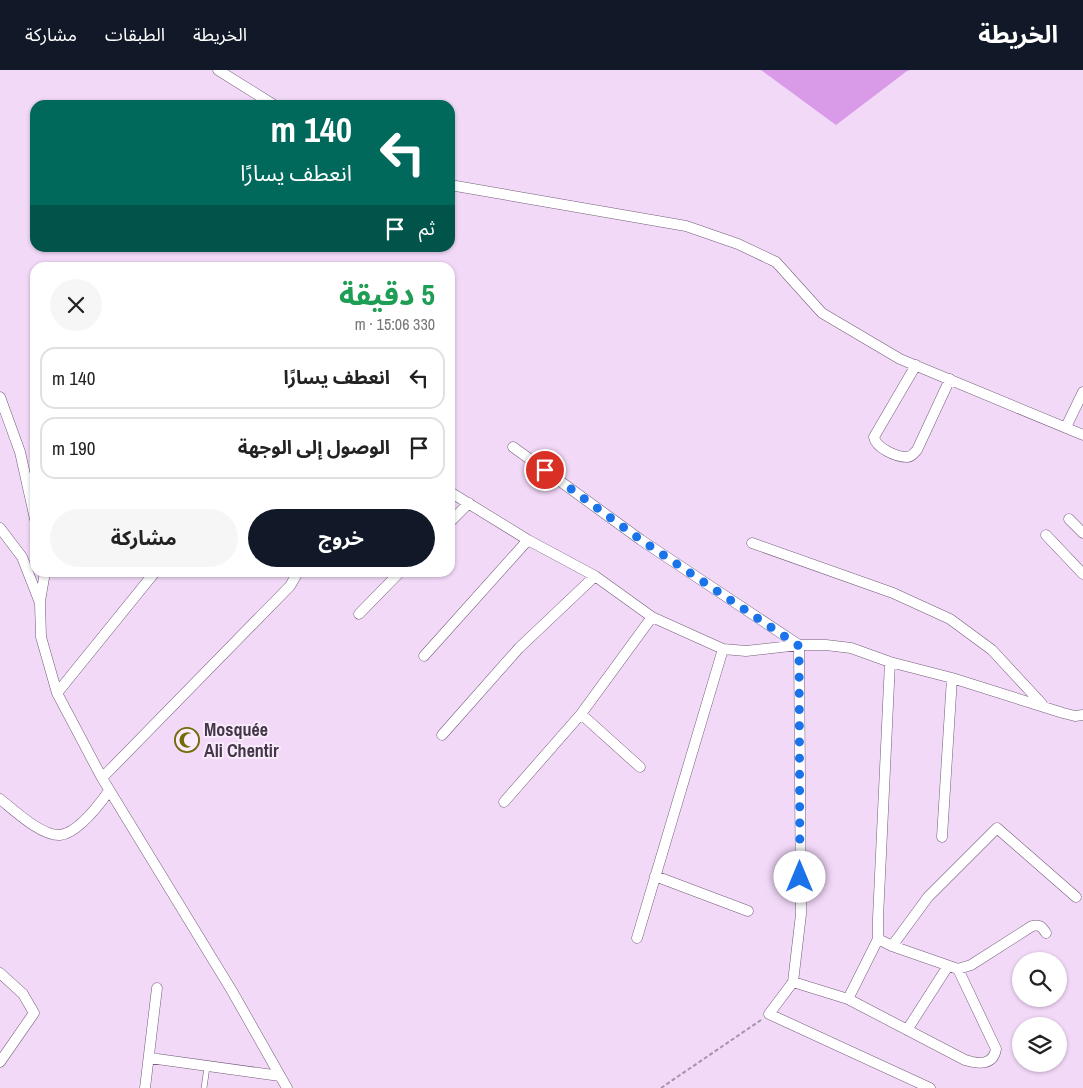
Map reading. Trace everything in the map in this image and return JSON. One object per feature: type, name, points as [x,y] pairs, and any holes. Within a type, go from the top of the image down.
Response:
[{"type":"street","points":[[218,70],[266,100]]},
{"type":"street","points":[[455,186],[686,226],[738,244],[776,262],[822,313],[900,359],[1083,434]]},
{"type":"street","points":[[916,365],[874,437],[879,446],[896,454],[906,457],[911,456],[917,450],[950,379]]},
{"type":"street","points":[[1066,427],[1083,392]]},
{"type":"street","points":[[0,397],[20,452],[30,497]]},
{"type":"street","points":[[513,447],[641,540],[799,646]]},
{"type":"street","points":[[455,495],[528,540],[595,576],[652,617],[723,649],[746,651],[826,645],[851,648],[890,662],[952,678],[1075,716],[1083,715]]},
{"type":"street","points":[[455,517],[469,503]]},
{"type":"street","points":[[1069,519],[1083,533]]},
{"type":"street","points":[[0,528],[22,557],[40,603]]},
{"type":"street","points":[[1046,535],[1083,574]]},
{"type":"street","points":[[424,656],[528,540]]},
{"type":"street","points":[[752,543],[893,593],[950,619],[992,650],[1044,706]]},
{"type":"street","points":[[442,735],[519,648],[595,576]]},
{"type":"street","points":[[44,577],[40,603],[41,638],[57,693],[109,791],[232,991],[287,1088]]},
{"type":"street","points":[[57,693],[151,577]]},
{"type":"street","points":[[102,778],[283,593],[294,577]]},
{"type":"street","points":[[359,614],[395,577]]},
{"type":"street","points":[[504,802],[581,714],[652,617]]},
{"type":"street","points":[[799,646],[801,914],[793,982],[769,1014],[930,1088]]},
{"type":"street","points":[[637,938],[723,649]]},
{"type":"street","points":[[848,999],[878,939],[890,662]]},
{"type":"street","points":[[942,837],[952,678]]},
{"type":"street","points":[[581,714],[640,766]]},
{"type":"street","points":[[0,798],[23,818],[48,833],[60,835],[81,823],[100,805],[109,791]]},
{"type":"street","points":[[892,946],[928,897],[997,828],[1076,897]]},
{"type":"street","points":[[654,876],[748,911]]},
{"type":"street","points":[[958,970],[971,965],[1032,926],[1038,924],[1046,933]]},
{"type":"street","points":[[793,982],[848,999],[965,1060],[979,1064],[988,1062],[995,1056],[996,1049],[958,970],[878,939]]},
{"type":"street","points":[[907,1030],[948,966]]},
{"type":"street","points":[[0,973],[23,994],[34,1013],[0,1062]]},
{"type":"street","points":[[145,1088],[157,988]]},
{"type":"street","points":[[150,1058],[280,1076]]},
{"type":"lane","points":[[204,1088],[207,1067]]},
{"type":"path","points":[[661,1088],[769,1014]]},
{"type":"shaded area","points":[[761,70],[910,70],[836,125]]},
{"type":"place","name":"Mosquée Ali Chentir","points":[[187,740]]},
{"type":"route","points":[[545,470],[641,540],[799,646],[800,877]]}]
